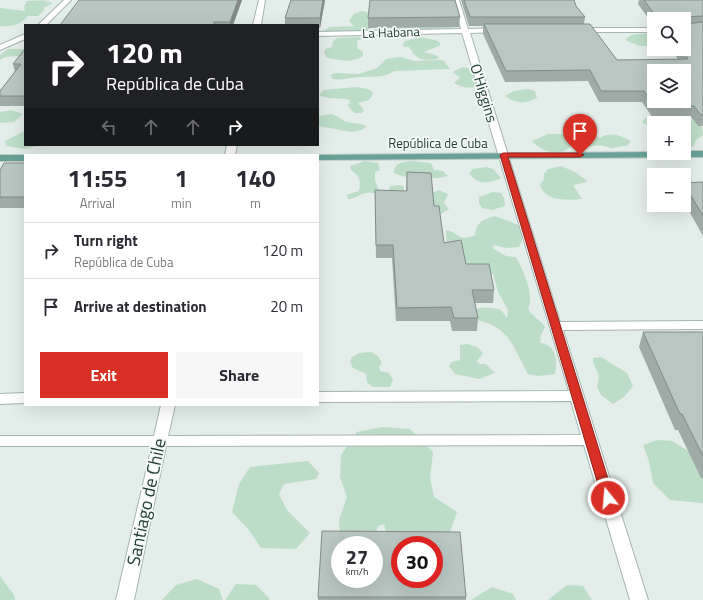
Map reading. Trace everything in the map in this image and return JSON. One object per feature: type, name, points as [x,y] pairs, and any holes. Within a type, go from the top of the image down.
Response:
[{"type":"main road","name":"República de Cuba","points":[[319,157],[703,154]]},
{"type":"main road","points":[[0,158],[24,158]]},
{"type":"street","points":[[43,24],[68,0]]},
{"type":"street","points":[[257,24],[262,0]]},
{"type":"street","name":"O'Higgins","points":[[456,0],[638,600]]},
{"type":"street","name":"La Habana","points":[[319,34],[504,30]]},
{"type":"street","points":[[567,30],[647,30]]},
{"type":"street","points":[[0,38],[24,37]]},
{"type":"street","points":[[0,48],[24,37]]},
{"type":"street","points":[[556,326],[703,325]]},
{"type":"street","points":[[319,397],[577,396]]},
{"type":"street","points":[[0,399],[24,398]]},
{"type":"street","name":"Santiago de Chile","points":[[125,600],[168,406]]},
{"type":"street","points":[[0,441],[590,440]]},
{"type":"green space","points":[[50,0],[43,1],[53,3],[43,8],[45,9],[38,16],[28,16],[16,25],[0,26],[0,8],[25,11],[24,7],[27,1]]},
{"type":"green space","points":[[457,0],[461,27],[398,31],[392,28]]},
{"type":"green space","points":[[362,11],[377,15],[374,25],[368,30],[362,33],[348,35],[321,32],[330,27],[354,26],[349,21],[354,14]]},
{"type":"green space","points":[[647,33],[647,46],[640,46],[627,41],[626,39],[631,35]]},
{"type":"green space","points":[[359,37],[362,39],[357,41],[358,49],[363,52],[363,56],[354,60],[345,61],[326,57],[324,52],[326,49],[332,47],[333,41],[337,38]]},
{"type":"green space","points":[[421,37],[438,41],[441,45],[424,52],[439,57],[437,59],[420,59],[414,55],[409,47],[402,46],[405,41]]},
{"type":"green space","points":[[8,49],[24,49],[21,56],[5,57],[0,60],[0,55]]},
{"type":"green space","points":[[401,57],[414,61],[443,60],[450,69],[394,71],[389,74],[379,76],[340,79],[333,79],[330,75],[336,73],[359,74],[377,68],[386,59]]},
{"type":"green space","points":[[463,67],[475,70],[475,78],[478,81],[478,85],[475,87],[466,87],[454,83],[460,77],[453,73],[454,71]]},
{"type":"green space","points":[[357,87],[368,89],[373,92],[370,99],[358,103],[364,110],[362,113],[354,113],[348,106],[350,100],[322,97],[319,95],[324,90]]},
{"type":"green space","points":[[528,89],[535,91],[537,98],[525,102],[517,102],[505,96],[514,91]]},
{"type":"green space","points":[[11,110],[23,114],[14,122],[0,123],[0,112]]},
{"type":"green space","points":[[332,114],[346,122],[367,126],[362,130],[351,132],[319,126],[319,116]]},
{"type":"green space","points":[[681,115],[684,116],[652,116]]},
{"type":"green space","points":[[647,117],[647,125],[642,122]]},
{"type":"green space","points":[[691,119],[702,127],[703,135],[695,141],[694,146],[691,148]]},
{"type":"green space","points":[[24,130],[24,146],[37,146],[25,149],[6,146],[5,141]]},
{"type":"green space","points":[[548,134],[568,134],[576,137],[592,134],[600,138],[612,135],[620,136],[631,141],[627,146],[611,148],[600,145],[586,147],[572,145],[563,151],[552,152],[546,151],[532,141]]},
{"type":"green space","points":[[365,161],[378,163],[380,170],[375,172],[375,181],[380,193],[366,193],[348,199],[347,195],[359,191],[360,184],[358,177],[351,170],[350,166]]},
{"type":"green space","points":[[410,161],[431,163],[434,170],[443,171],[448,176],[421,179],[406,177],[394,173],[397,165]]},
{"type":"green space","points":[[561,166],[575,172],[586,180],[587,182],[573,185],[582,199],[557,199],[543,191],[540,185],[544,179],[544,174],[548,169]]},
{"type":"green space","points":[[486,167],[493,169],[501,178],[484,182],[476,180],[469,173],[473,169]]},
{"type":"green space","points":[[390,186],[404,186],[404,193],[429,194],[439,190],[448,194],[444,203],[449,209],[441,214],[430,215],[388,193]]},
{"type":"green space","points":[[493,192],[501,193],[504,198],[505,206],[492,210],[482,208],[479,203],[479,197]]},
{"type":"green space","points":[[495,216],[518,225],[523,238],[519,247],[506,248],[494,245],[492,248],[506,256],[516,257],[519,262],[525,275],[529,290],[530,303],[528,309],[545,327],[541,335],[540,343],[550,346],[555,354],[555,374],[538,376],[528,374],[514,347],[503,333],[496,327],[476,320],[472,312],[479,308],[494,308],[501,310],[507,318],[508,310],[498,292],[493,274],[466,266],[453,256],[446,240],[446,230],[451,231],[462,238],[469,237],[475,235],[477,227],[481,222]]},
{"type":"green space","points":[[467,344],[477,347],[483,353],[477,361],[479,364],[486,364],[495,373],[479,379],[455,374],[449,366],[452,362],[460,360],[460,345]]},
{"type":"green space","points":[[371,352],[378,356],[382,363],[379,367],[380,371],[389,373],[393,380],[390,387],[373,387],[367,382],[366,374],[353,368],[350,362],[352,357],[359,353]]},
{"type":"green space","points":[[601,357],[627,373],[633,386],[624,397],[613,404],[601,395],[597,387],[599,376],[593,362],[593,358]]},
{"type":"green space","points":[[382,427],[410,429],[433,452],[430,478],[434,497],[457,512],[449,535],[391,536],[391,543],[388,542],[384,524],[378,526],[375,536],[340,536],[339,520],[347,497],[340,477],[341,455],[357,432]]},
{"type":"green space","points":[[657,440],[672,441],[695,455],[703,466],[703,503],[670,500],[653,483],[649,461],[643,445]]},
{"type":"green space","points":[[308,461],[319,473],[316,479],[284,484],[279,494],[287,510],[310,533],[296,549],[261,548],[249,530],[232,512],[239,484],[250,467]]},
{"type":"green space","points":[[0,576],[14,595],[15,600],[0,600]]},
{"type":"green space","points":[[197,579],[219,589],[223,600],[162,600],[176,585]]},
{"type":"green space","points":[[236,584],[256,585],[269,598],[269,600],[225,600]]},
{"type":"green space","points":[[567,585],[583,586],[592,600],[548,600]]},
{"type":"green space","points":[[492,587],[513,594],[516,600],[471,600]]},
{"type":"building","points":[[79,0],[238,0],[230,22],[214,22],[214,24],[61,24]]},
{"type":"building","points":[[291,0],[323,0],[320,18],[285,18]]},
{"type":"building","points":[[370,0],[455,0],[460,17],[368,18]]},
{"type":"building","points":[[464,0],[574,0],[576,6],[585,17],[470,17]]},
{"type":"building","points":[[644,0],[703,0],[703,16],[691,17],[691,12],[653,12]]},
{"type":"building","points":[[703,22],[703,115],[701,115],[694,106],[691,106],[691,64],[647,64],[647,95],[644,91],[601,91],[590,70],[506,71],[484,24],[590,24],[617,60],[688,59],[686,56],[691,56],[691,23]]},
{"type":"building","points":[[24,50],[24,96],[0,96],[0,91],[21,64],[13,64]]},
{"type":"building","points":[[4,163],[24,163],[24,197],[0,197],[0,170]]},
{"type":"building","points":[[407,172],[431,173],[434,206],[439,206],[444,243],[461,240],[466,264],[489,264],[494,290],[472,290],[478,318],[454,318],[451,307],[397,308],[393,245],[376,245],[375,190],[407,191]]},
{"type":"building","points":[[703,182],[703,216],[691,196],[691,183]]},
{"type":"building","points":[[643,332],[703,332],[703,456],[682,414],[680,414]]},
{"type":"building","points":[[322,531],[460,532],[466,597],[318,597]]},
{"type":"route","points":[[580,155],[503,155],[608,498]]}]
